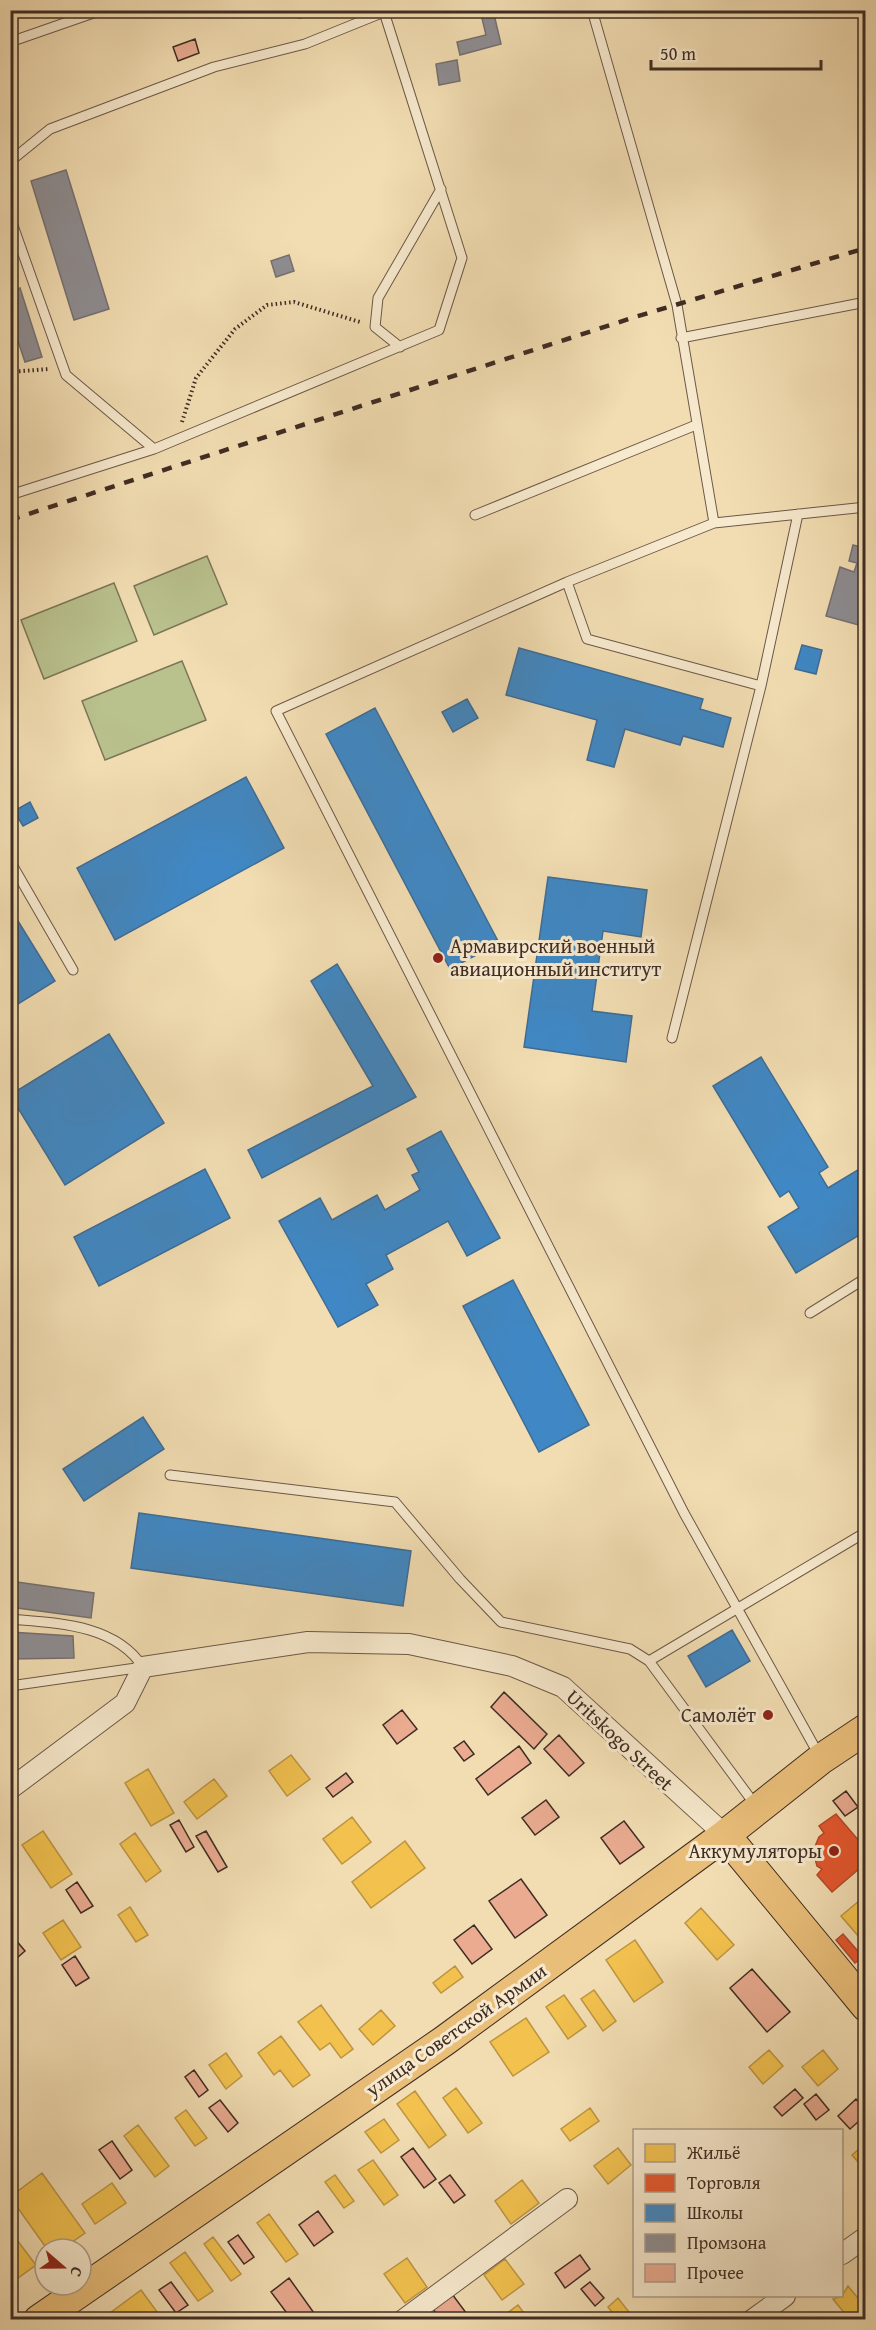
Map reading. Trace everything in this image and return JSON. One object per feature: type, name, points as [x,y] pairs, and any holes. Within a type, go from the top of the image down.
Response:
[{"type":"main road","name":"улица Советской Армии","points":[[39,2319],[444,2041],[725,1835],[821,1759],[866,1729]]},
{"type":"main road","name":"Uritskogo Street","points":[[725,1835],[866,2006]]},
{"type":"street","name":"Uritskogo Street","points":[[143,1667],[308,1642],[409,1644],[512,1666],[563,1687],[725,1835]]},
{"type":"street","points":[[10,1789],[125,1703],[143,1667]]},
{"type":"street","points":[[403,2319],[567,2199]]},
{"type":"street","points":[[843,2253],[866,2237]]},
{"type":"street","points":[[752,2319],[782,2297]]},
{"type":"lane","points":[[10,42],[102,10]]},
{"type":"lane","points":[[592,10],[677,305],[714,522]]},
{"type":"lane","points":[[10,175],[13,159],[50,129],[214,67],[305,45],[384,11],[462,258],[439,330],[154,449],[10,495]]},
{"type":"lane","points":[[400,347],[375,327],[378,298],[441,189]]},
{"type":"lane","points":[[10,217],[66,375],[154,449]]},
{"type":"lane","points":[[681,338],[866,302]]},
{"type":"lane","points":[[475,514],[696,425]]},
{"type":"lane","points":[[821,1759],[684,1513],[276,711],[567,582],[714,522],[866,507]]},
{"type":"lane","points":[[672,1038],[760,686],[798,514]]},
{"type":"lane","points":[[567,582],[587,639],[760,686]]},
{"type":"lane","points":[[10,861],[74,970]]},
{"type":"lane","points":[[810,1313],[866,1278]]},
{"type":"lane","points":[[170,1475],[395,1502],[460,1579],[501,1622],[630,1649],[649,1661],[758,1809]]},
{"type":"lane","points":[[649,1661],[739,1610],[866,1532]]},
{"type":"lane","points":[[10,1619],[71,1625],[110,1637],[133,1652],[143,1667],[10,1686]]},
{"type":"path","points":[[176,440],[196,378],[235,329],[267,305],[294,302],[375,327]]},
{"type":"path","points":[[10,372],[64,367]]},
{"type":"green space","points":[[207,556],[227,604],[154,635],[134,586]]},
{"type":"green space","points":[[114,583],[137,641],[44,679],[21,620]]},
{"type":"green space","points":[[182,661],[206,720],[105,760],[82,701]]},
{"type":"building: Жильё","points":[[291,1755],[310,1779],[287,1796],[269,1771]]},
{"type":"building: Жильё","points":[[148,1769],[174,1813],[151,1826],[125,1783]]},
{"type":"building: Жильё","points":[[214,1779],[227,1796],[197,1819],[184,1802]]},
{"type":"building: Жильё","points":[[352,1817],[371,1842],[342,1864],[323,1839]]},
{"type":"building: Жильё","points":[[43,1831],[72,1874],[51,1888],[22,1845]]},
{"type":"building: Жильё","points":[[135,1833],[161,1871],[146,1882],[120,1844]]},
{"type":"building: Жильё","points":[[405,1841],[425,1868],[371,1908],[352,1882]]},
{"type":"building: Жильё","points":[[866,1895],[866,1945],[841,1916]]},
{"type":"building: Жильё","points":[[130,1907],[148,1935],[136,1942],[118,1915]]},
{"type":"building: Жильё","points":[[701,1908],[734,1945],[717,1960],[685,1923]]},
{"type":"building: Жильё","points":[[63,1920],[81,1947],[61,1960],[43,1933]]},
{"type":"building: Жильё","points":[[635,1940],[663,1982],[634,2002],[606,1960]]},
{"type":"building: Жильё","points":[[455,1966],[463,1977],[441,1993],[433,1983]]},
{"type":"building: Жильё","points":[[594,1990],[616,2021],[603,2031],[581,1999]]},
{"type":"building: Жильё","points":[[564,1995],[586,2026],[568,2039],[546,2007]]},
{"type":"building: Жильё","points":[[321,2005],[353,2049],[341,2058],[330,2043],[320,2050],[298,2022]]},
{"type":"building: Жильё","points":[[381,2010],[395,2026],[373,2045],[359,2029]]},
{"type":"building: Жильё","points":[[526,2018],[549,2052],[513,2076],[490,2042]]},
{"type":"building: Жильё","points":[[281,2036],[310,2075],[293,2087],[280,2070],[274,2075],[258,2053]]},
{"type":"building: Жильё","points":[[769,2050],[783,2066],[763,2084],[749,2067]]},
{"type":"building: Жильё","points":[[823,2050],[838,2069],[818,2086],[802,2067]]},
{"type":"building: Жильё","points":[[226,2053],[242,2076],[226,2089],[209,2065]]},
{"type":"building: Жильё","points":[[456,2088],[482,2123],[468,2133],[443,2098]]},
{"type":"building: Жильё","points":[[415,2091],[446,2135],[429,2148],[397,2104]]},
{"type":"building: Жильё","points":[[590,2108],[599,2121],[570,2141],[561,2129]]},
{"type":"building: Жильё","points":[[186,2110],[207,2138],[195,2146],[175,2118]]},
{"type":"building: Жильё","points":[[384,2119],[399,2140],[381,2153],[365,2132]]},
{"type":"building: Жильё","points":[[138,2125],[169,2166],[155,2177],[124,2136]]},
{"type":"building: Жильё","points":[[866,2143],[866,2171],[852,2155]]},
{"type":"building: Жильё","points":[[618,2148],[631,2165],[608,2184],[594,2166]]},
{"type":"building: Жильё","points":[[373,2160],[398,2195],[384,2205],[358,2170]]},
{"type":"building: Жильё","points":[[42,2173],[85,2233],[79,2237],[38,2237],[10,2197]]},
{"type":"building: Жильё","points":[[335,2175],[354,2201],[344,2208],[325,2182]]},
{"type":"building: Жильё","points":[[522,2180],[539,2203],[511,2224],[495,2201]]},
{"type":"building: Жильё","points":[[112,2183],[126,2203],[95,2224],[82,2204]]},
{"type":"building: Жильё","points":[[269,2214],[298,2254],[286,2262],[257,2223]]},
{"type":"building: Жильё","points":[[213,2237],[241,2274],[231,2281],[204,2244]]},
{"type":"building: Жильё","points":[[17,2240],[33,2261],[33,2267],[14,2281],[10,2276],[10,2245]]},
{"type":"building: Жильё","points":[[185,2252],[213,2291],[198,2301],[170,2263]]},
{"type":"building: Жильё","points":[[407,2258],[427,2287],[405,2303],[384,2274]]},
{"type":"building: Жильё","points":[[505,2259],[524,2284],[502,2300],[484,2275]]},
{"type":"building: Жильё","points":[[848,2286],[866,2308],[866,2320],[850,2320],[833,2299],[843,2297]]},
{"type":"building: Жильё","points":[[141,2290],[163,2320],[115,2320],[110,2313]]},
{"type":"building: Жильё","points":[[618,2298],[632,2316],[628,2320],[618,2320],[608,2307]]},
{"type":"building: Жильё","points":[[518,2305],[529,2320],[498,2320]]},
{"type":"building: Торговля","points":[[836,1814],[866,1849],[866,1863],[832,1892],[817,1875],[822,1869],[817,1866],[813,1851],[819,1837],[824,1833],[819,1826]]},
{"type":"building: Торговля","points":[[843,1934],[863,1957],[855,1963],[836,1940]]},
{"type":"building: Школы","points":[[802,645],[822,650],[816,674],[795,669]]},
{"type":"building: Школы","points":[[519,648],[703,699],[700,709],[731,718],[723,747],[683,736],[680,745],[625,729],[614,767],[587,760],[597,720],[506,695]]},
{"type":"building: Школы","points":[[467,699],[478,718],[453,732],[442,712]]},
{"type":"building: Школы","points":[[375,708],[499,943],[450,969],[326,734]]},
{"type":"building: Школы","points":[[246,777],[284,848],[115,940],[77,868]]},
{"type":"building: Школы","points":[[30,802],[38,818],[23,826],[14,811]]},
{"type":"building: Школы","points":[[548,877],[647,890],[641,937],[603,931],[592,1011],[632,1016],[626,1062],[524,1047]]},
{"type":"building: Школы","points":[[18,921],[55,981],[10,1009],[10,926]]},
{"type":"building: Школы","points":[[337,964],[416,1097],[262,1178],[248,1150],[373,1086],[311,981]]},
{"type":"building: Школы","points":[[109,1034],[164,1123],[65,1185],[10,1095]]},
{"type":"building: Школы","points":[[761,1057],[828,1167],[819,1173],[828,1188],[866,1165],[866,1231],[796,1273],[768,1227],[799,1208],[789,1191],[780,1197],[713,1086]]},
{"type":"building: Школы","points":[[441,1131],[500,1238],[467,1256],[448,1221],[386,1255],[393,1269],[366,1284],[378,1305],[338,1327],[279,1221],[320,1198],[332,1220],[377,1195],[385,1210],[420,1190],[412,1175],[419,1172],[407,1149]]},
{"type":"building: Школы","points":[[205,1169],[230,1218],[99,1286],[74,1237]]},
{"type":"building: Школы","points":[[513,1280],[589,1425],[539,1452],[463,1306]]},
{"type":"building: Школы","points":[[143,1417],[164,1449],[84,1501],[63,1469]]},
{"type":"building: Школы","points":[[139,1513],[411,1551],[403,1606],[131,1568]]},
{"type":"building: Школы","points":[[732,1630],[750,1661],[706,1687],[688,1656]]},
{"type":"building: Промзона","points":[[298,10],[313,10],[314,15],[299,18]]},
{"type":"building: Промзона","points":[[480,10],[493,10],[501,44],[460,55],[457,42],[486,35]]},
{"type":"building: Промзона","points":[[457,60],[460,81],[439,85],[436,64]]},
{"type":"building: Промзона","points":[[66,170],[109,309],[74,320],[31,181]]},
{"type":"building: Промзона","points":[[289,255],[294,271],[276,277],[271,261]]},
{"type":"building: Промзона","points":[[20,288],[42,357],[25,362],[10,317],[10,291]]},
{"type":"building: Промзона","points":[[853,545],[866,548],[866,627],[826,616],[840,567],[854,572],[857,563],[849,561]]},
{"type":"building: Промзона","points":[[10,1581],[94,1593],[91,1618],[10,1607]]},
{"type":"building: Промзона","points":[[10,1632],[73,1636],[74,1658],[10,1659]]},
{"type":"building: Прочее","points":[[195,39],[199,53],[178,61],[173,47]]},
{"type":"building: Прочее","points":[[504,1692],[547,1734],[534,1749],[491,1707]]},
{"type":"building: Прочее","points":[[402,1710],[417,1729],[397,1744],[383,1725]]},
{"type":"building: Прочее","points":[[559,1735],[584,1763],[569,1776],[544,1749]]},
{"type":"building: Прочее","points":[[464,1741],[474,1754],[464,1761],[454,1748]]},
{"type":"building: Прочее","points":[[519,1746],[531,1763],[488,1795],[476,1779]]},
{"type":"building: Прочее","points":[[346,1773],[353,1782],[333,1797],[326,1788]]},
{"type":"building: Прочее","points":[[846,1791],[858,1807],[845,1816],[833,1801]]},
{"type":"building: Прочее","points":[[546,1800],[559,1817],[535,1835],[522,1818]]},
{"type":"building: Прочее","points":[[179,1820],[194,1847],[186,1852],[170,1825]]},
{"type":"building: Прочее","points":[[624,1821],[644,1847],[620,1864],[601,1838]]},
{"type":"building: Прочее","points":[[206,1831],[227,1867],[218,1872],[196,1836]]},
{"type":"building: Прочее","points":[[521,1879],[547,1915],[515,1938],[489,1901]]},
{"type":"building: Прочее","points":[[77,1882],[93,1906],[81,1913],[66,1890]]},
{"type":"building: Прочее","points":[[474,1925],[492,1949],[472,1964],[454,1940]]},
{"type":"building: Прочее","points":[[15,1939],[25,1951],[10,1964],[10,1943]]},
{"type":"building: Прочее","points":[[75,1956],[89,1978],[76,1986],[62,1965]]},
{"type":"building: Прочее","points":[[752,1969],[790,2012],[767,2032],[730,1988]]},
{"type":"building: Прочее","points":[[194,2070],[208,2090],[199,2097],[185,2077]]},
{"type":"building: Прочее","points":[[795,2089],[803,2098],[782,2116],[774,2107]]},
{"type":"building: Прочее","points":[[816,2094],[829,2110],[816,2120],[804,2104]]},
{"type":"building: Прочее","points":[[856,2099],[866,2109],[866,2115],[850,2129],[838,2116]]},
{"type":"building: Прочее","points":[[220,2100],[238,2123],[228,2132],[209,2108]]},
{"type":"building: Прочее","points":[[112,2141],[132,2170],[120,2179],[99,2150]]},
{"type":"building: Прочее","points":[[413,2148],[436,2179],[424,2188],[401,2157]]},
{"type":"building: Прочее","points":[[450,2175],[465,2195],[454,2203],[439,2183]]},
{"type":"building: Прочее","points":[[318,2211],[333,2232],[314,2246],[299,2225]]},
{"type":"building: Прочее","points":[[238,2235],[254,2257],[244,2264],[228,2242]]},
{"type":"building: Прочее","points":[[580,2255],[590,2269],[565,2288],[555,2273]]},
{"type":"building: Прочее","points":[[289,2278],[319,2320],[292,2320],[271,2292]]},
{"type":"building: Прочее","points":[[171,2282],[188,2305],[176,2313],[159,2290]]},
{"type":"building: Прочее","points":[[590,2282],[604,2298],[595,2306],[581,2289]]},
{"type":"building: Прочее","points":[[449,2290],[467,2314],[459,2320],[441,2320],[430,2305]]},
{"type":"railway","points":[[10,520],[635,317],[866,248]]},
{"type":"place","name":"Армавирский военный авиационный институт","points":[[438,958]]},
{"type":"place","name":"Самолёт","points":[[768,1715]]},
{"type":"place","name":"Аккумуляторы","points":[[834,1851]]}]
